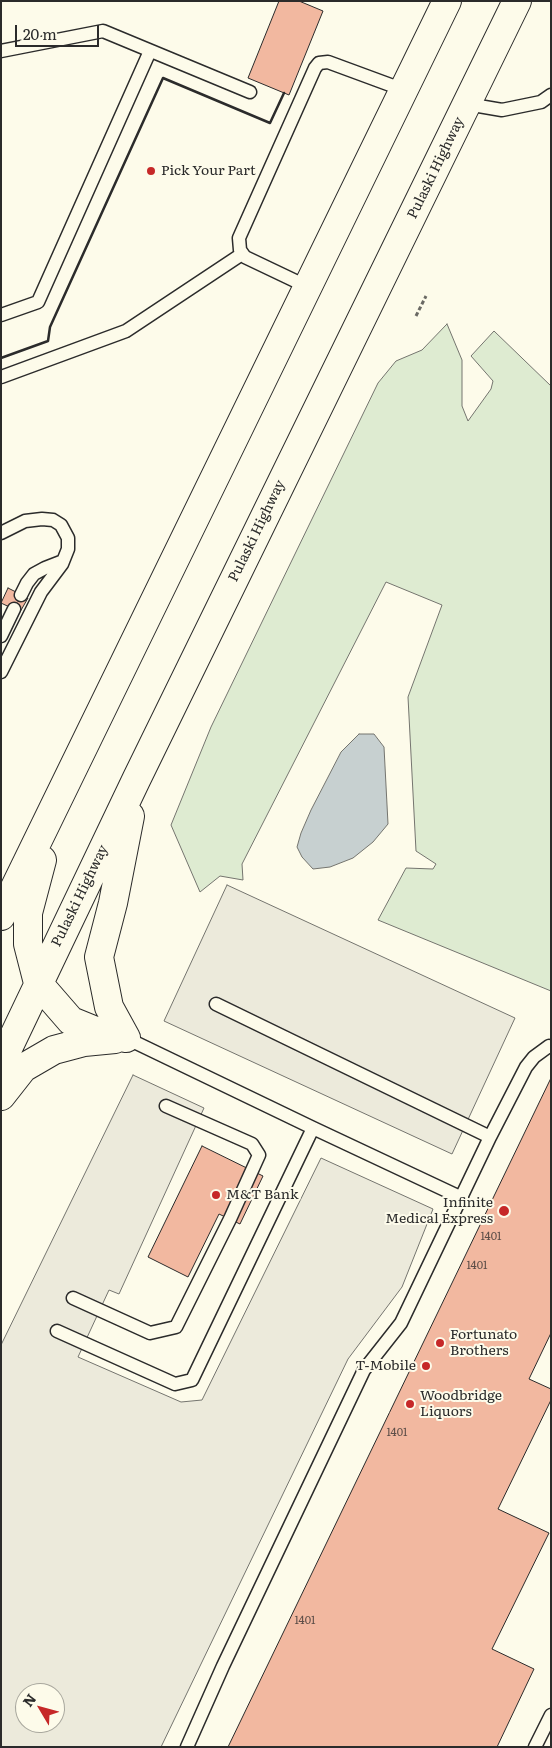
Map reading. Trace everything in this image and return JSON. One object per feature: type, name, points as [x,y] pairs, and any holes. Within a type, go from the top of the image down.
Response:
[{"type":"highway","points":[[1,916],[447,1]]},
{"type":"highway","name":"Pulaski Highway","points":[[1,1063],[137,778],[517,1]]},
{"type":"highway","points":[[126,1038],[109,1007],[99,957],[113,903],[137,778]]},
{"type":"highway","points":[[54,809],[28,913],[28,944],[38,982],[72,1020],[98,1032],[126,1038]]},
{"type":"highway","points":[[1,1096],[23,1068],[54,1050],[84,1042],[126,1038]]},
{"type":"lane","points":[[1,51],[103,31],[250,92]]},
{"type":"lane","points":[[1,315],[38,302],[150,51]]},
{"type":"lane","points":[[308,287],[245,257],[240,250],[239,238],[315,68],[319,63],[328,62],[404,90]]},
{"type":"lane","points":[[466,104],[502,110],[541,102],[551,95]]},
{"type":"lane","points":[[1,377],[126,331],[242,254]]},
{"type":"lane","points":[[1,533],[25,521],[42,519],[53,520],[61,525],[68,538],[68,549],[63,561],[40,592],[1,672]]},
{"type":"lane","points":[[21,595],[34,574],[63,561]]},
{"type":"lane","points":[[1,636],[14,609]]},
{"type":"lane","points":[[216,1004],[490,1137]]},
{"type":"lane","points":[[126,1038],[462,1198]]},
{"type":"lane","points":[[187,1747],[223,1666],[364,1370],[401,1322],[490,1137],[526,1067],[534,1057],[549,1046],[551,1047]]},
{"type":"lane","points":[[73,1298],[150,1333],[176,1327],[230,1219],[260,1154],[252,1144],[166,1106]]},
{"type":"lane","points":[[57,1331],[175,1384],[192,1380],[313,1128]]},
{"type":"lane","points":[[535,1747],[551,1715]]},
{"type":"path","points":[[416,316],[426,296]]},
{"type":"green space","points":[[447,324],[462,360],[462,406],[468,421],[491,389],[493,381],[471,356],[494,331],[551,386],[551,991],[378,920],[406,868],[433,869],[436,864],[416,851],[408,697],[442,605],[386,582],[242,864],[243,880],[220,876],[200,892],[171,825],[211,727],[378,383],[396,361],[422,350]]},
{"type":"shaded area","points":[[359,734],[374,734],[384,747],[388,824],[373,842],[353,858],[330,867],[313,869],[302,857],[297,847],[301,833],[341,752]]},
{"type":"shaded area","points":[[227,885],[515,1018],[452,1154],[164,1021]]},
{"type":"shaded area","points":[[133,1075],[204,1108],[119,1294],[109,1290],[78,1357],[181,1402],[202,1400],[321,1158],[433,1209],[402,1287],[348,1359],[161,1747],[1,1747],[1,1345]]},
{"type":"building","points":[[279,1],[299,1],[323,11],[289,95],[248,78]]},
{"type":"building","points":[[8,588],[28,598],[20,612],[1,603]]},
{"type":"building","points":[[551,1078],[551,1333],[529,1379],[551,1389],[551,1400],[498,1509],[549,1533],[492,1649],[534,1669],[497,1747],[228,1747]]},
{"type":"building","name":"M&T Bank","points":[[202,1146],[263,1176],[240,1224],[219,1214],[188,1277],[148,1257]]},
{"type":"wall","points":[[1,358],[48,341],[50,327],[163,78],[270,123],[284,93]]},
{"type":"place","name":"Pick Your Part","points":[[151,171]]},
{"type":"place","name":"M&T Bank","points":[[216,1195]]},
{"type":"place","name":"Infinite Medical Express","points":[[504,1211]]},
{"type":"place","name":"Fortunato Brothers","points":[[440,1343]]},
{"type":"place","name":"T-Mobile","points":[[426,1366]]},
{"type":"place","name":"Woodbridge Liquors","points":[[410,1404]]}]
